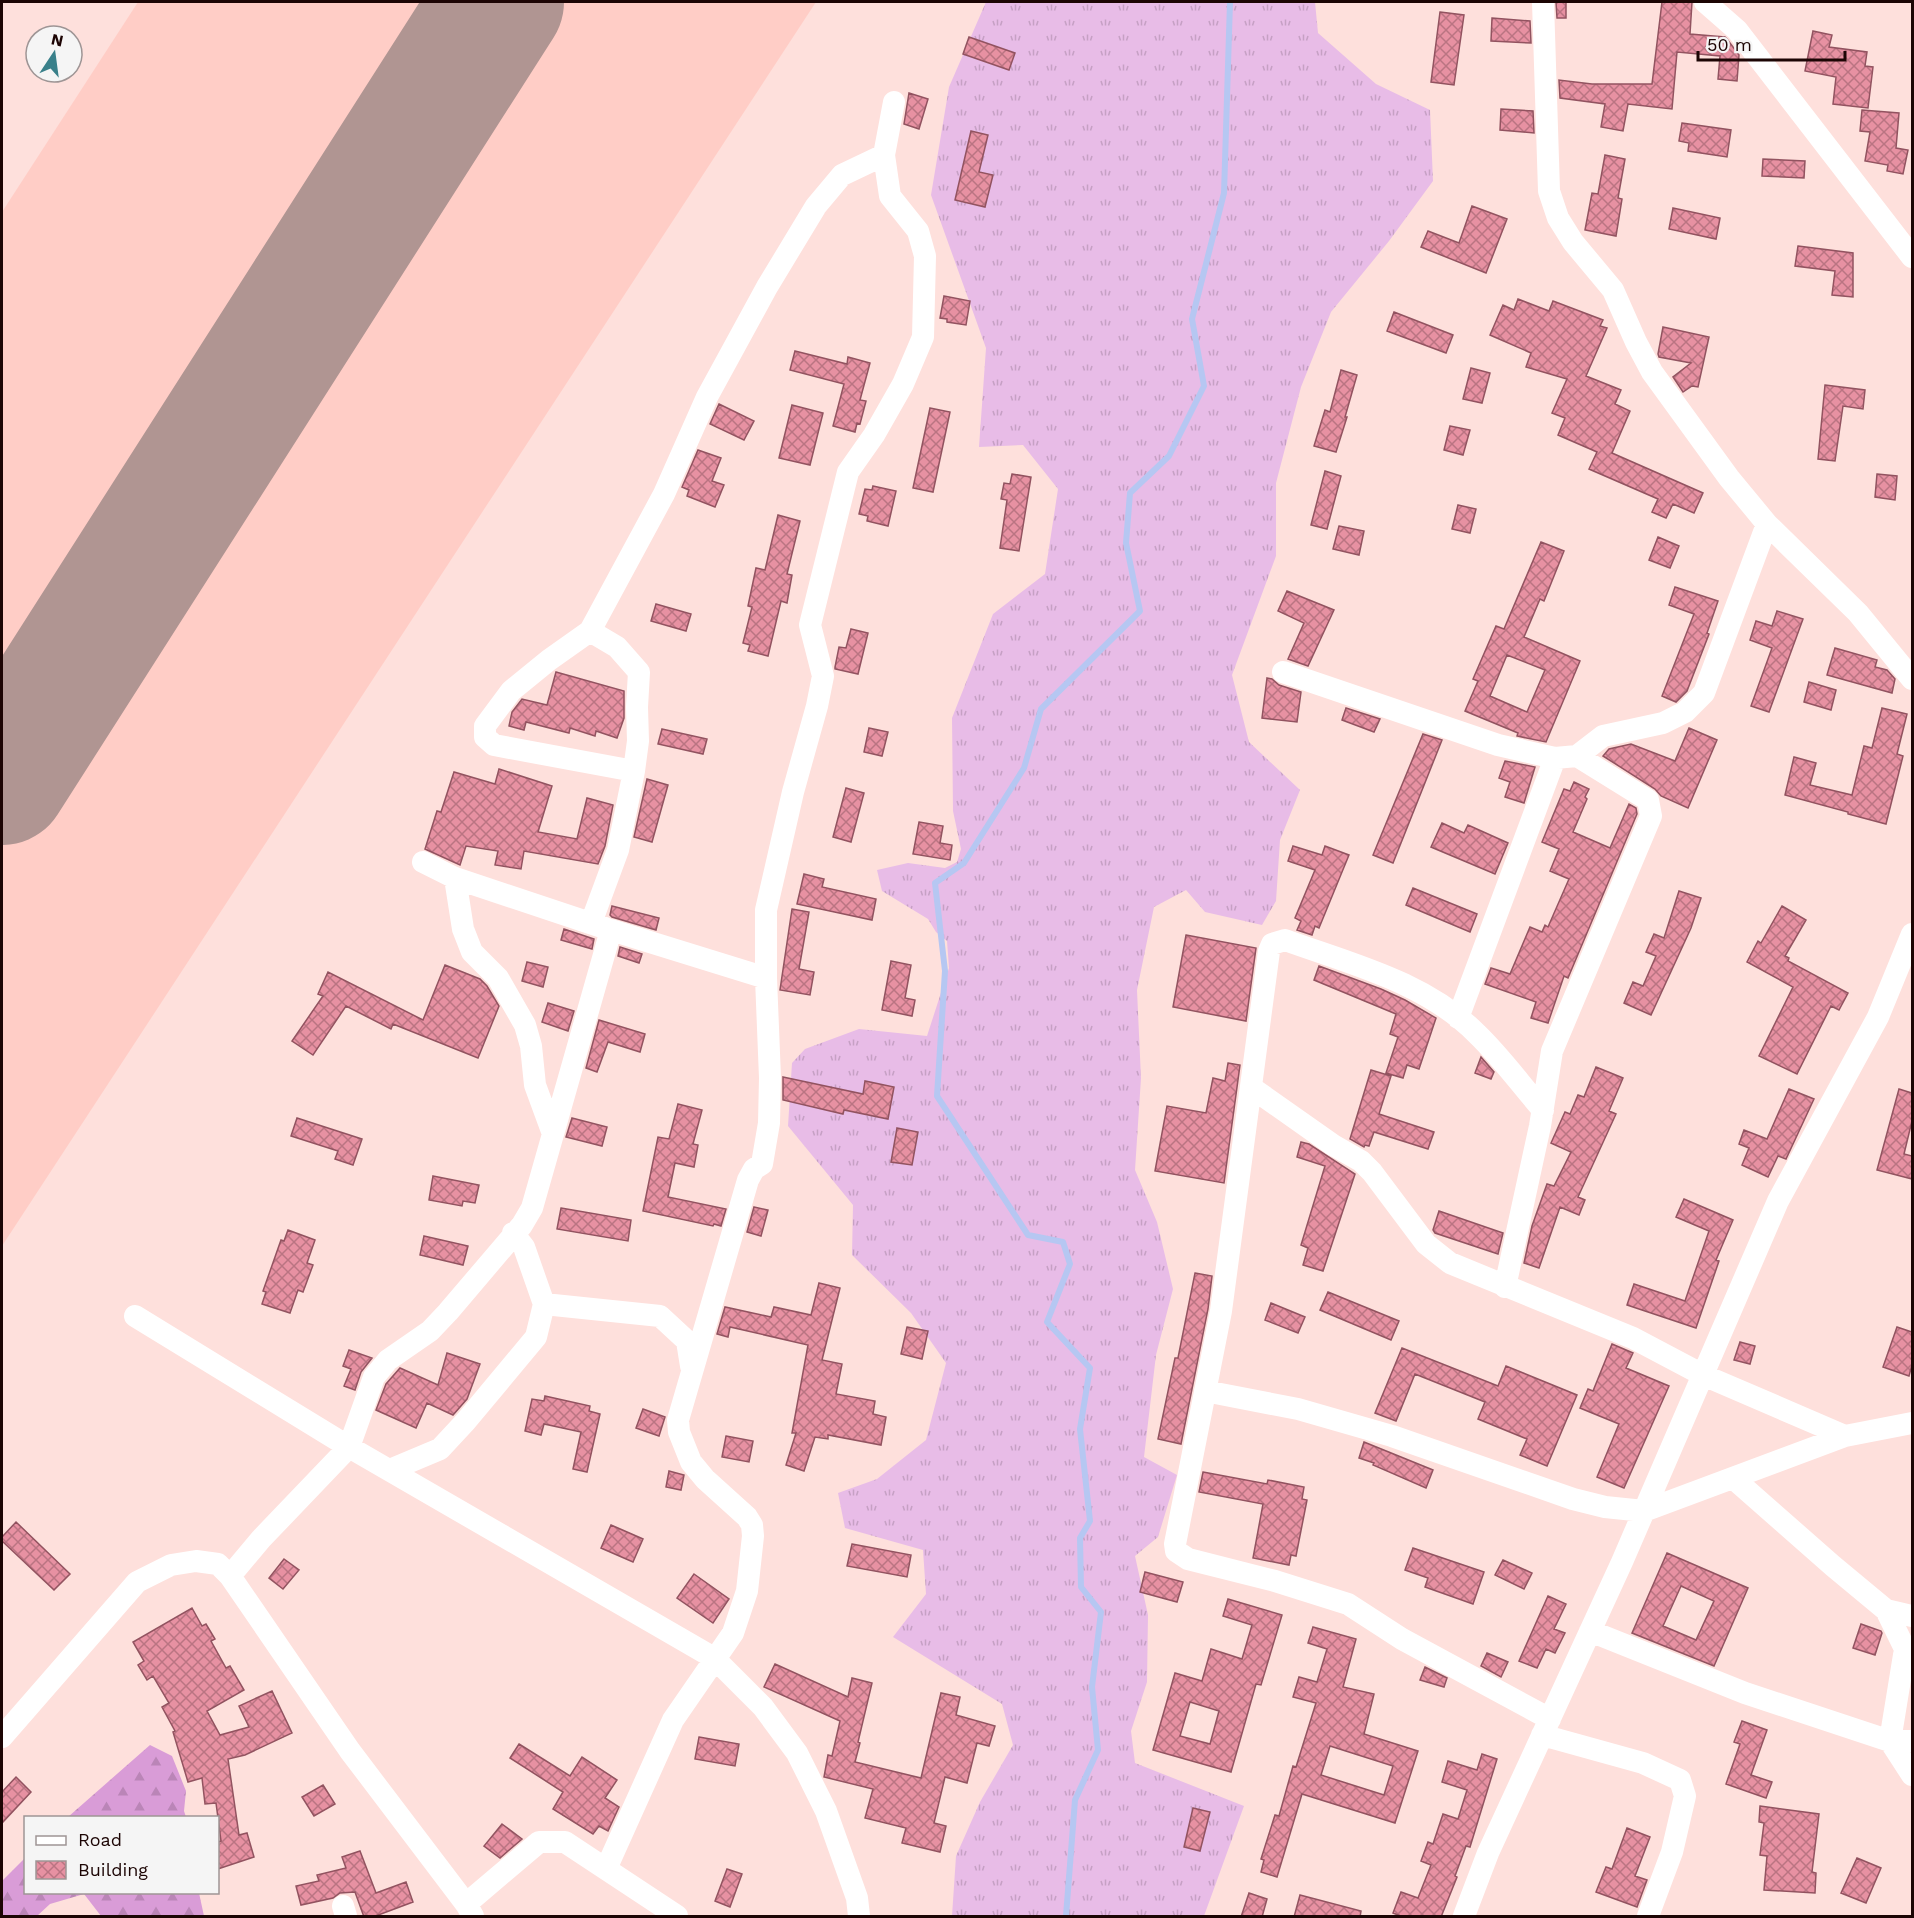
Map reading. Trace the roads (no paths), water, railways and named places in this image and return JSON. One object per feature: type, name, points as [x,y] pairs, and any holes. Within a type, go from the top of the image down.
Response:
[{"type":"street","points":[[1543,2],[1549,191],[1558,218],[1573,242],[1613,290],[1652,372],[1729,478],[1767,524],[1858,613],[1912,679]]},
{"type":"street","points":[[1705,2],[1737,30],[1912,257]]},
{"type":"street","points":[[606,1869],[673,1720],[733,1633],[747,1591],[753,1536],[752,1525],[747,1517],[705,1479],[691,1462],[679,1432],[678,1420],[748,1180],[754,1169],[762,1164],[769,1123],[771,1078],[766,978],[766,910],[823,676],[810,625],[848,472],[874,435],[903,384],[923,337],[925,256],[918,231],[891,196],[884,155],[894,102]]},
{"type":"street","points":[[634,771],[494,745],[485,737],[484,726],[511,691],[590,631],[664,494],[707,397],[767,287],[816,206],[842,175],[884,155]]},
{"type":"street","points":[[1458,1018],[1566,757],[1603,736],[1663,723],[1685,712],[1704,693],[1767,524]]},
{"type":"street","points":[[230,1576],[261,1539],[300,1501],[349,1447],[374,1377],[387,1360],[430,1331],[522,1225],[532,1208],[553,1134],[601,926],[634,771],[638,741],[639,672],[617,647],[590,631]]},
{"type":"street","points":[[1283,672],[1498,745],[1566,757],[1648,800],[1651,816],[1552,1051],[1543,1110],[1505,1287]]},
{"type":"street","points":[[423,862],[455,878],[766,978]]},
{"type":"street","points":[[455,878],[463,929],[472,952],[498,978],[525,1025],[531,1046],[535,1085],[553,1134]]},
{"type":"street","points":[[1464,1917],[1488,1853],[1644,1511],[1778,1201],[1878,1017],[1912,934]]},
{"type":"street","points":[[1543,1110],[1476,1032],[1442,1005],[1404,983],[1377,971],[1285,940],[1272,945],[1269,951],[1221,1311],[1175,1544],[1176,1551],[1188,1558],[1275,1581],[1348,1604],[1546,1727],[1643,1763],[1680,1780],[1685,1796],[1675,1841],[1648,1917]]},
{"type":"street","points":[[1252,1088],[1333,1145],[1361,1161],[1372,1172],[1426,1244],[1450,1263],[1633,1338],[1703,1375],[1845,1436]]},
{"type":"street","points":[[390,1470],[440,1449],[536,1336],[544,1304],[524,1247],[513,1233]]},
{"type":"street","points":[[544,1304],[660,1316],[687,1341],[692,1371]]},
{"type":"street","points":[[135,1316],[349,1447],[714,1658],[763,1707],[797,1753],[826,1811],[857,1898],[859,1917]]},
{"type":"street","points":[[1205,1391],[1298,1408],[1392,1436],[1573,1499],[1605,1507],[1644,1511],[1845,1436],[1912,1423]]},
{"type":"street","points":[[1733,1478],[1886,1610],[1909,1654],[1904,1655],[1901,1741],[1912,1775]]},
{"type":"street","points":[[2,1737],[137,1582],[171,1564],[196,1561],[218,1564],[230,1576],[350,1750],[470,1910],[539,1842],[566,1842],[677,1917]]},
{"type":"street","points":[[1886,1610],[1912,1616]]},
{"type":"street","points":[[1590,1631],[1745,1693],[1901,1741]]},
{"type":"waterway","points":[[1066,1916],[1075,1800],[1098,1750],[1092,1687],[1101,1612],[1081,1587],[1080,1538],[1090,1521],[1080,1429],[1090,1368],[1047,1322],[1070,1264],[1063,1242],[1028,1235],[937,1096],[945,971],[935,883],[964,863],[1024,768],[1041,709],[1140,611],[1126,543],[1130,493],[1169,456],[1204,386],[1192,319],[1224,193],[1230,2]]}]
